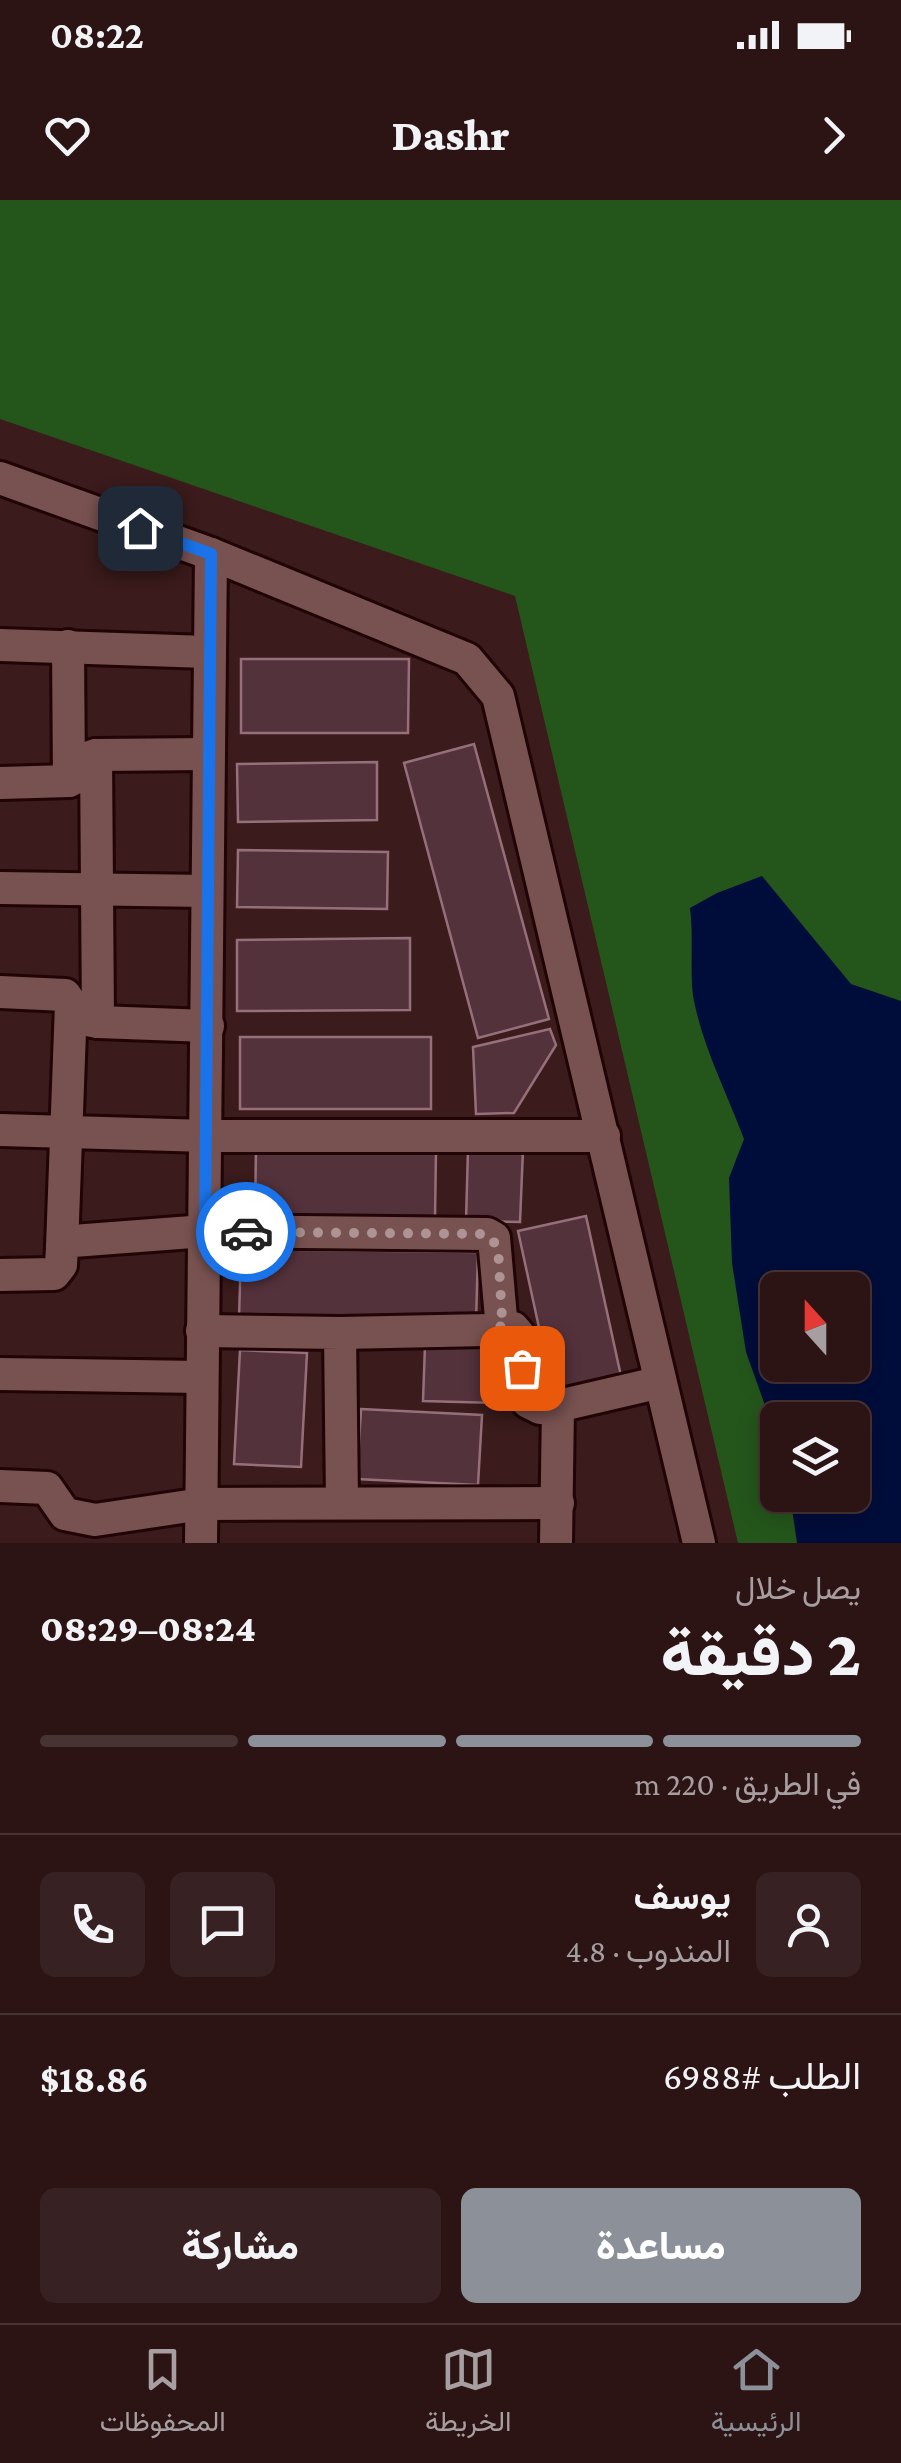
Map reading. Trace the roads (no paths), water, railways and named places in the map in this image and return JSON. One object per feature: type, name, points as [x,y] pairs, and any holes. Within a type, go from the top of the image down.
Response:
[{"type":"street","points":[[0,478],[211,554],[467,659],[498,696],[604,1136],[657,1383],[699,1543]]},
{"type":"street","points":[[201,1543],[211,554]]},
{"type":"street","points":[[0,645],[208,652]]},
{"type":"street","points":[[68,646],[69,780]]},
{"type":"street","points":[[0,784],[69,780],[79,776],[87,758],[96,754],[206,754]]},
{"type":"street","points":[[0,1275],[48,1277],[59,1270],[64,1132],[85,1013],[96,890],[96,754]]},
{"type":"street","points":[[0,888],[207,891]]},
{"type":"street","points":[[0,992],[56,993],[66,995],[85,1013],[208,1026]]},
{"type":"street","points":[[0,1130],[207,1136],[604,1136]]},
{"type":"street","points":[[62,1248],[72,1242],[205,1231],[487,1234],[498,1247],[502,1318],[497,1326]]},
{"type":"street","points":[[202,1332],[487,1330],[497,1326],[513,1328],[518,1335],[523,1390],[528,1402],[540,1408],[657,1383]]},
{"type":"street","points":[[340,1332],[342,1502]]},
{"type":"street","points":[[0,1374],[200,1377]]},
{"type":"street","points":[[556,1543],[558,1406]]},
{"type":"street","points":[[0,1486],[47,1488],[71,1517],[95,1520],[202,1504],[558,1503]]},
{"type":"street","points":[[58,1543],[60,1508]]}]
